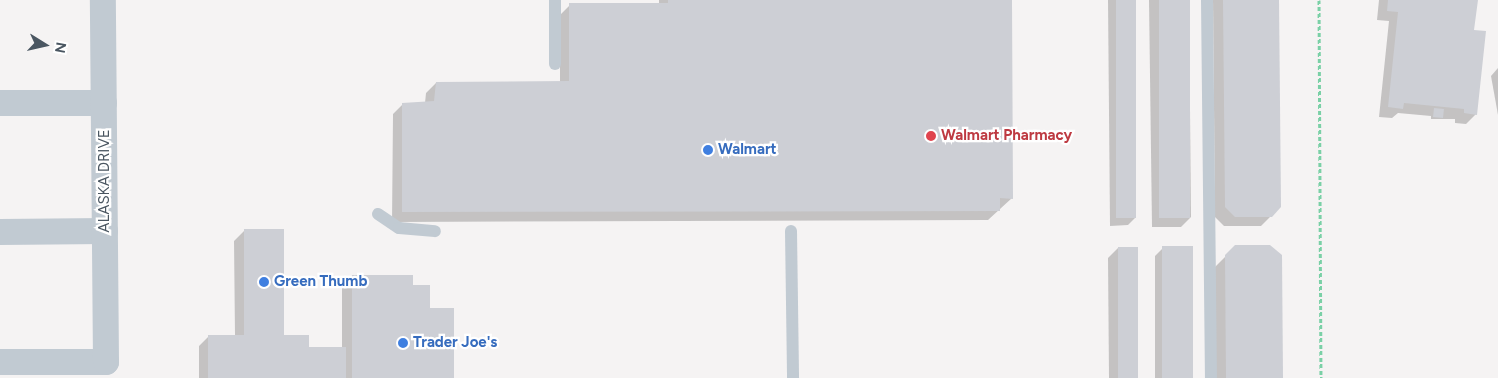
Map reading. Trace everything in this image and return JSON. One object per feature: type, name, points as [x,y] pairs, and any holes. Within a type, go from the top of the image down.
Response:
[{"type":"street","name":"ALASKA DRIVE","points":[[0,362],[106,362],[103,0]]},
{"type":"street","points":[[0,104],[104,103]]},
{"type":"street","points":[[0,232],[105,231]]},
{"type":"lane","points":[[555,0],[555,64]]},
{"type":"lane","points":[[1207,0],[1211,378]]},
{"type":"lane","points":[[378,214],[399,228],[435,231]]},
{"type":"lane","points":[[791,230],[793,378]]},
{"type":"path","points":[[1318,0],[1321,378]]},
{"type":"building","name":"Walmart","points":[[668,0],[1012,0],[1013,199],[1000,198],[1000,211],[402,212],[402,103],[434,101],[436,82],[569,81],[569,3],[668,3]]},
{"type":"building","points":[[1116,0],[1136,0],[1136,218],[1116,218]]},
{"type":"building","points":[[1159,0],[1190,0],[1190,218],[1159,218]]},
{"type":"building","points":[[1223,0],[1279,0],[1281,207],[1272,217],[1235,217],[1225,207]]},
{"type":"building","points":[[1388,0],[1478,0],[1474,30],[1486,31],[1477,115],[1464,113],[1464,109],[1404,103],[1403,109],[1388,107],[1398,12],[1387,11]]},
{"type":"building","points":[[1434,108],[1444,109],[1443,118],[1433,117]]},
{"type":"building","name":"Green Thumb","points":[[244,229],[284,229],[284,335],[309,335],[309,347],[346,347],[346,378],[208,378],[208,335],[244,335]]},
{"type":"building","points":[[1235,245],[1270,245],[1282,255],[1283,378],[1226,378],[1225,255]]},
{"type":"building","points":[[1162,246],[1193,246],[1193,378],[1162,378]]},
{"type":"building","points":[[1118,247],[1138,247],[1138,378],[1118,378]]},
{"type":"building","name":"Trader Joe's","points":[[352,275],[413,275],[413,285],[430,285],[430,308],[454,308],[454,378],[352,378]]},
{"type":"place","name":"Walmart Pharmacy","points":[[931,136]]},
{"type":"place","name":"Walmart","points":[[708,150]]},
{"type":"place","name":"Green Thumb","points":[[264,282]]},
{"type":"place","name":"Trader Joe's","points":[[403,343]]}]
